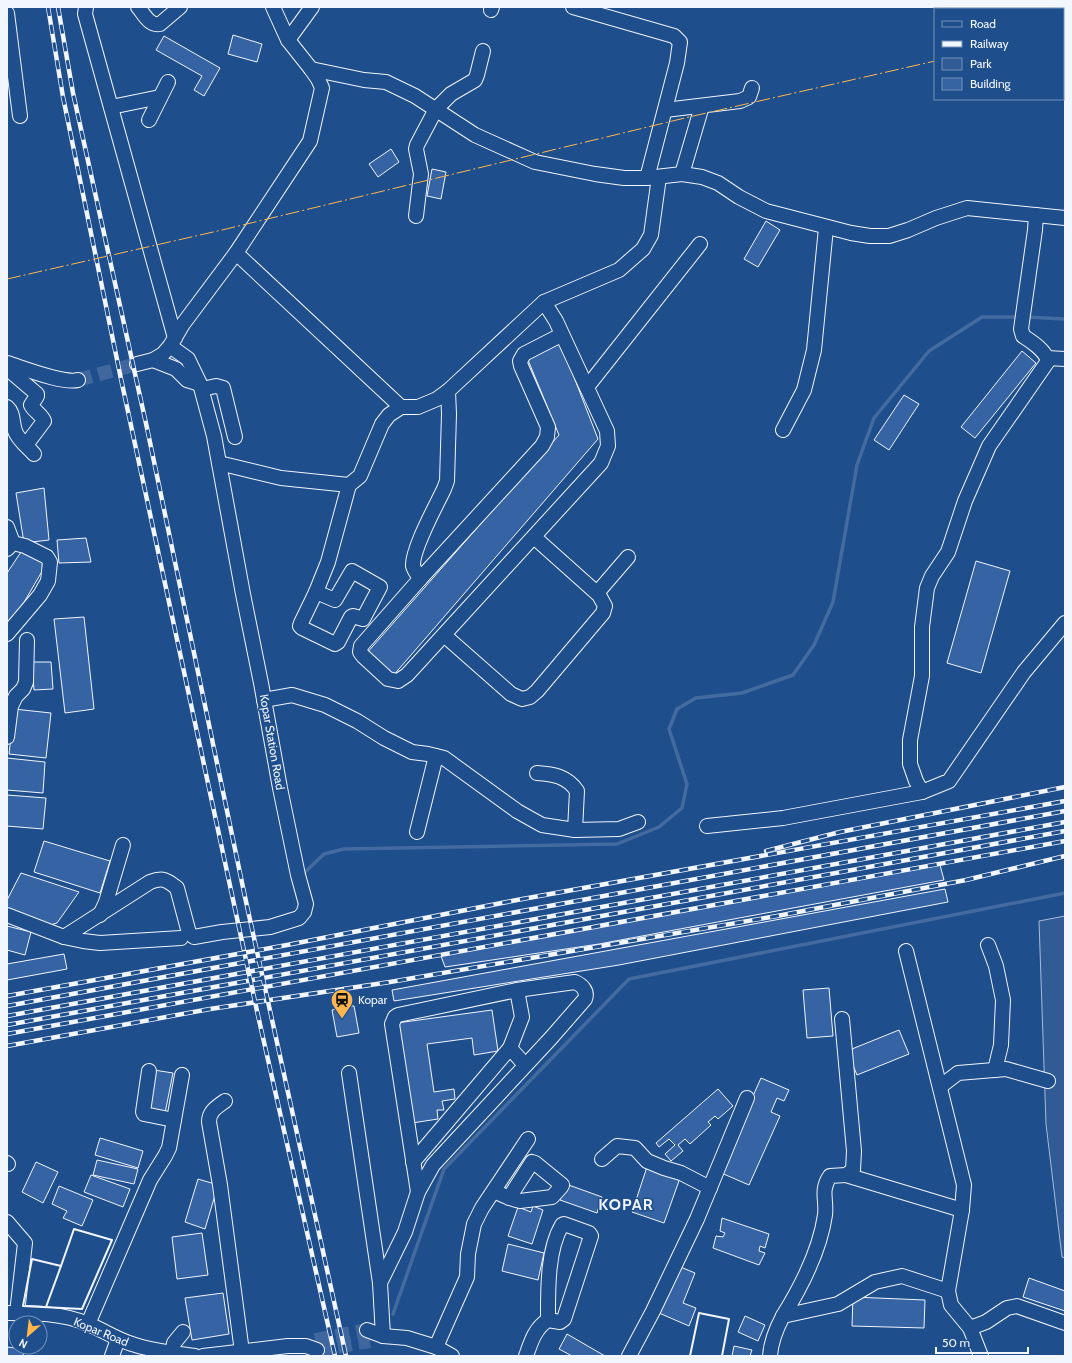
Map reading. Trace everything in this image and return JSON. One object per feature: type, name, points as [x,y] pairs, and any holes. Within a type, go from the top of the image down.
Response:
[{"type":"street","points":[[86,7],[85,14],[111,107],[172,342]]},
{"type":"street","points":[[138,7],[151,23],[156,25],[160,24],[180,7]]},
{"type":"street","points":[[136,364],[153,360],[163,354],[236,254],[310,141],[322,88],[311,69],[288,40],[273,7]]},
{"type":"street","points":[[288,40],[312,7]]},
{"type":"street","points":[[316,592],[332,600],[336,599],[352,571],[380,587],[363,619],[353,616],[351,617],[338,642],[335,644],[300,626],[328,562],[349,485],[360,476],[385,420],[389,415],[401,407],[418,407],[437,399],[448,391],[544,302],[619,270],[643,249],[651,235],[658,196],[653,178],[665,110],[677,63],[680,42],[674,36],[573,7]]},
{"type":"street","points":[[7,13],[20,116]]},
{"type":"street","points":[[416,216],[421,174],[416,149],[436,109],[451,94],[475,80],[483,52]]},
{"type":"street","points":[[311,69],[364,80],[386,82],[415,96],[475,135],[535,162],[624,178],[653,178],[682,174],[702,177],[718,183],[739,197],[766,211],[826,228],[851,233],[870,236],[889,236],[967,208],[1065,218]]},
{"type":"street","points":[[149,120],[168,82]]},
{"type":"street","points":[[665,110],[745,99],[751,93],[752,88]]},
{"type":"street","points":[[111,107],[160,97]]},
{"type":"street","points":[[682,174],[702,106]]},
{"type":"street","points":[[922,792],[910,764],[910,740],[922,676],[922,627],[927,588],[932,576],[948,552],[965,501],[989,446],[1048,361],[1036,345],[1023,336],[1021,329],[1036,215]]},
{"type":"street","points":[[784,430],[804,390],[814,350],[826,228]]},
{"type":"street","points":[[587,387],[700,244]]},
{"type":"street","points":[[236,254],[401,407]]},
{"type":"street","points":[[544,302],[556,320],[561,335],[607,431],[608,446],[601,463],[407,675],[398,681],[388,679],[363,656],[360,652],[361,646],[420,579],[542,446],[547,437],[548,427],[520,361],[524,354],[561,335]]},
{"type":"street","name":"Kopar Station Road","points":[[100,915],[150,882],[158,879],[164,879],[177,888],[191,936],[198,937],[222,932],[270,927],[299,918],[304,912],[306,904],[299,881],[280,788],[214,436],[201,386],[188,359],[172,342]]},
{"type":"street","points":[[1047,358],[1065,359]]},
{"type":"street","points":[[153,360],[176,369],[187,380],[201,386],[216,386],[224,388],[234,437]]},
{"type":"street","points":[[7,363],[45,375],[73,381],[78,380]]},
{"type":"street","points":[[7,370],[37,394],[31,404],[43,418],[44,422],[30,449],[15,432],[11,411],[7,407]]},
{"type":"street","points":[[420,579],[413,568],[414,558],[418,545],[447,480],[449,414],[448,391]]},
{"type":"street","points":[[219,463],[281,478],[349,485]]},
{"type":"street","points":[[7,526],[10,546],[25,546],[47,557],[50,562],[48,581],[40,595],[7,634]]},
{"type":"street","points":[[444,635],[511,694],[522,699],[530,697],[537,691],[603,613],[605,606],[603,600],[597,593],[534,537]]},
{"type":"street","points":[[597,593],[628,557]]},
{"type":"street","points":[[324,573],[334,579],[340,594]]},
{"type":"street","points":[[707,826],[783,818],[922,792],[948,781],[1024,672],[1065,622]]},
{"type":"street","points":[[7,737],[11,706],[26,682],[27,640]]},
{"type":"street","points":[[264,700],[292,694],[325,705],[412,752],[444,758],[517,811],[542,825],[575,830],[619,829],[638,822]]},
{"type":"street","points":[[417,832],[436,756]]},
{"type":"street","points":[[537,773],[559,776],[569,781],[577,790],[575,830]]},
{"type":"street","points":[[64,937],[100,915],[106,902],[123,845]]},
{"type":"street","points":[[7,915],[64,937],[83,941],[100,943],[180,938]]},
{"type":"street","points":[[988,945],[996,966],[1003,1000],[1001,1045],[995,1070]]},
{"type":"street","points":[[906,951],[941,1086],[964,1185],[962,1210],[948,1291],[952,1305],[970,1328],[981,1356]]},
{"type":"street","points":[[380,1283],[405,1232],[418,1192],[433,1165],[585,999],[586,995],[581,984],[575,982],[517,990],[398,1015],[395,1017],[392,1024],[418,1192]]},
{"type":"street","points":[[413,1162],[510,1048],[522,1017],[517,990]]},
{"type":"street","points":[[842,1019],[854,1151],[853,1170],[846,1175]]},
{"type":"street","points":[[510,1048],[525,1065]]},
{"type":"street","points":[[941,1086],[958,1073],[1006,1069],[1048,1081]]},
{"type":"street","points":[[149,1071],[142,1112],[144,1114],[174,1120]]},
{"type":"street","points":[[349,1073],[380,1283],[373,1336],[407,1338],[436,1347],[452,1356]]},
{"type":"street","points":[[88,1324],[150,1180],[169,1148],[182,1075]]},
{"type":"street","points":[[629,1356],[653,1311],[704,1204],[748,1098]]},
{"type":"street","points":[[225,1101],[212,1111],[209,1116],[209,1122],[246,1354]]},
{"type":"street","points":[[436,1347],[468,1277],[468,1254],[474,1224],[482,1208],[528,1139]]},
{"type":"street","points":[[602,1159],[617,1146],[634,1148],[647,1160],[664,1168],[681,1173],[710,1188]]},
{"type":"street","points":[[516,1157],[529,1166]]},
{"type":"street","points":[[494,1191],[509,1198],[520,1201],[551,1198],[562,1184],[536,1163],[532,1162],[509,1198]]},
{"type":"street","points":[[770,1356],[771,1345],[776,1330],[799,1290],[816,1247],[825,1214],[824,1195],[830,1176],[846,1175],[962,1210]]},
{"type":"street","points":[[7,1222],[25,1243],[12,1313]]},
{"type":"street","points":[[526,1356],[531,1340],[542,1323],[548,1320],[560,1322],[564,1319],[591,1236],[589,1233],[564,1224],[562,1225],[558,1234],[551,1260],[548,1291],[548,1320]]},
{"type":"street","points":[[783,1316],[838,1304],[875,1282],[902,1276],[948,1291]]},
{"type":"street","points":[[970,1328],[986,1322],[1007,1308],[1017,1306],[1065,1323]]},
{"type":"street","name":"Kopar Road","points":[[12,1313],[29,1312],[62,1316],[88,1324],[118,1339],[132,1350],[183,1355]]},
{"type":"street","points":[[183,1332],[174,1343],[183,1355]]},
{"type":"street","points":[[112,1356],[118,1339]]},
{"type":"street","points":[[203,1356],[289,1351],[313,1346]]},
{"type":"green space","points":[[1065,916],[1065,1258],[1062,1257],[1046,1124],[1039,921]]},
{"type":"building","points":[[233,35],[262,44],[257,62],[228,54]]},
{"type":"building","points":[[164,36],[220,68],[204,96],[194,90],[202,76],[156,50]]},
{"type":"building","points":[[391,149],[399,162],[378,177],[369,164]]},
{"type":"building","points":[[432,169],[446,172],[441,199],[427,196]]},
{"type":"building","points":[[766,221],[780,230],[758,267],[744,259]]},
{"type":"building","points":[[560,341],[598,439],[392,677],[366,654],[559,435],[528,360]]},
{"type":"building","points":[[1022,351],[1036,363],[975,438],[961,427]]},
{"type":"building","points":[[904,395],[919,404],[889,450],[874,440]]},
{"type":"building","points":[[44,488],[49,540],[24,543],[16,493]]},
{"type":"building","points":[[86,538],[91,562],[59,563],[57,540]]},
{"type":"building","points":[[23,549],[45,560],[42,565],[44,568],[23,604],[25,607],[7,627],[7,573]]},
{"type":"building","points":[[976,561],[1010,571],[981,673],[947,663]]},
{"type":"building","points":[[84,617],[94,709],[65,713],[54,619]]},
{"type":"building","points":[[32,662],[51,662],[53,689],[34,690]]},
{"type":"building","points":[[14,709],[51,713],[46,758],[9,754]]},
{"type":"building","points":[[7,758],[45,762],[43,793],[7,790]]},
{"type":"building","points":[[7,795],[46,798],[43,829],[7,826]]},
{"type":"building","points":[[44,841],[110,861],[100,893],[34,872]]},
{"type":"building","points":[[940,865],[944,880],[599,944],[445,967],[441,956]]},
{"type":"building","points":[[21,873],[79,892],[57,923],[47,926],[7,913],[7,900]]},
{"type":"building","points":[[945,889],[948,902],[619,965],[394,1001],[392,990]]},
{"type":"building","points":[[7,926],[31,932],[25,955],[7,950]]},
{"type":"building","points":[[64,954],[67,969],[7,980],[7,964]]},
{"type":"building","points":[[829,988],[833,1036],[807,1038],[803,990]]},
{"type":"building","points":[[354,1006],[359,1033],[337,1037],[332,1010]]},
{"type":"building","points":[[492,1010],[498,1051],[474,1055],[472,1038],[427,1044],[434,1092],[454,1089],[455,1099],[442,1101],[444,1110],[437,1110],[438,1119],[412,1123],[397,1023]]},
{"type":"building","points":[[899,1030],[909,1054],[857,1075],[847,1051]]},
{"type":"building","points":[[154,1070],[173,1073],[165,1113],[146,1109]]},
{"type":"building","points":[[761,1078],[789,1090],[784,1101],[777,1098],[771,1112],[780,1116],[749,1185],[719,1172]]},
{"type":"building","points":[[718,1089],[733,1106],[718,1119],[715,1116],[708,1122],[711,1125],[690,1144],[685,1139],[678,1145],[683,1151],[671,1161],[665,1154],[675,1145],[669,1139],[659,1147],[656,1143]]},
{"type":"building","points":[[100,1138],[143,1151],[138,1168],[95,1155]]},
{"type":"building","points":[[97,1160],[138,1169],[134,1184],[93,1175]]},
{"type":"building","points":[[36,1162],[58,1172],[43,1203],[22,1192]]},
{"type":"building","points":[[647,1167],[680,1178],[664,1223],[632,1212]]},
{"type":"building","points":[[91,1175],[130,1189],[123,1207],[84,1192]]},
{"type":"building","points":[[198,1179],[218,1185],[205,1229],[185,1222]]},
{"type":"building","points":[[566,1184],[602,1197],[597,1213],[560,1200]]},
{"type":"building","points":[[59,1186],[93,1200],[82,1226],[63,1218],[67,1211],[52,1204]]},
{"type":"building","points":[[533,1206],[543,1210],[532,1244],[508,1236],[518,1207],[531,1212]]},
{"type":"building","points":[[722,1218],[769,1234],[765,1248],[760,1246],[759,1251],[765,1253],[759,1265],[713,1248],[716,1236],[723,1237],[725,1233],[720,1231]]},
{"type":"building","points":[[202,1233],[208,1275],[177,1279],[172,1237]]},
{"type":"building","points":[[508,1244],[544,1253],[538,1280],[502,1271]]},
{"type":"building","points":[[678,1266],[695,1273],[683,1303],[696,1308],[689,1326],[659,1313]]},
{"type":"building","points":[[1029,1278],[1065,1291],[1065,1311],[1023,1297]]},
{"type":"building","points":[[223,1293],[229,1334],[192,1340],[185,1298]]},
{"type":"building","points":[[853,1297],[925,1300],[924,1328],[852,1326]]},
{"type":"building","points":[[745,1316],[765,1325],[758,1341],[738,1332]]},
{"type":"building","points":[[567,1334],[605,1356],[572,1356],[559,1349]]},
{"type":"building","points":[[734,1346],[752,1350],[750,1356],[732,1356]]},
{"type":"building","points":[[7,1347],[8,1355],[23,1355],[23,1356],[7,1356]]},
{"type":"waterway","points":[[302,875],[324,854],[344,849],[617,844],[659,827],[682,808],[687,784],[669,729],[677,709],[696,698],[742,693],[793,675],[814,645],[833,602],[857,465],[874,418],[929,351],[982,317],[1019,317]]},
{"type":"waterway","points":[[1026,317],[1065,319]]},
{"type":"waterway","points":[[393,1314],[444,1169],[629,979],[1065,893]]},
{"type":"tunnel","points":[[78,380],[137,364]]},
{"type":"tunnel","points":[[315,1340],[367,1330]]},
{"type":"tunnel","points":[[317,1350],[370,1341]]},
{"type":"railway","points":[[48,7],[63,97],[121,379],[257,1011],[335,1356]]},
{"type":"railway","points":[[58,7],[73,93],[147,428],[245,897],[346,1356]]},
{"type":"railway","points":[[766,851],[840,832],[1065,787]]},
{"type":"railway","points":[[7,996],[287,945],[517,900],[1065,801]]},
{"type":"railway","points":[[7,1006],[1065,811]]},
{"type":"railway","points":[[7,1016],[1065,822]]},
{"type":"railway","points":[[7,1025],[1065,831]]},
{"type":"railway","points":[[7,1034],[1065,841]]},
{"type":"railway","points":[[7,1046],[210,1009],[390,982],[777,916],[966,880],[1065,856]]},
{"type":"wall","points":[[74,1229],[112,1240],[82,1309],[23,1306],[32,1259],[61,1266],[74,1229]]},
{"type":"wall","points":[[46,1307],[61,1266]]},
{"type":"wall","points":[[690,1356],[699,1313],[729,1319],[722,1356]]},
{"type":"power","points":[[7,279],[222,230],[689,117],[934,61]]},
{"type":"place","name":"Kopar","points":[[342,1020]]},
{"type":"district","name":"KOPAR","points":[[626,1204]]}]
